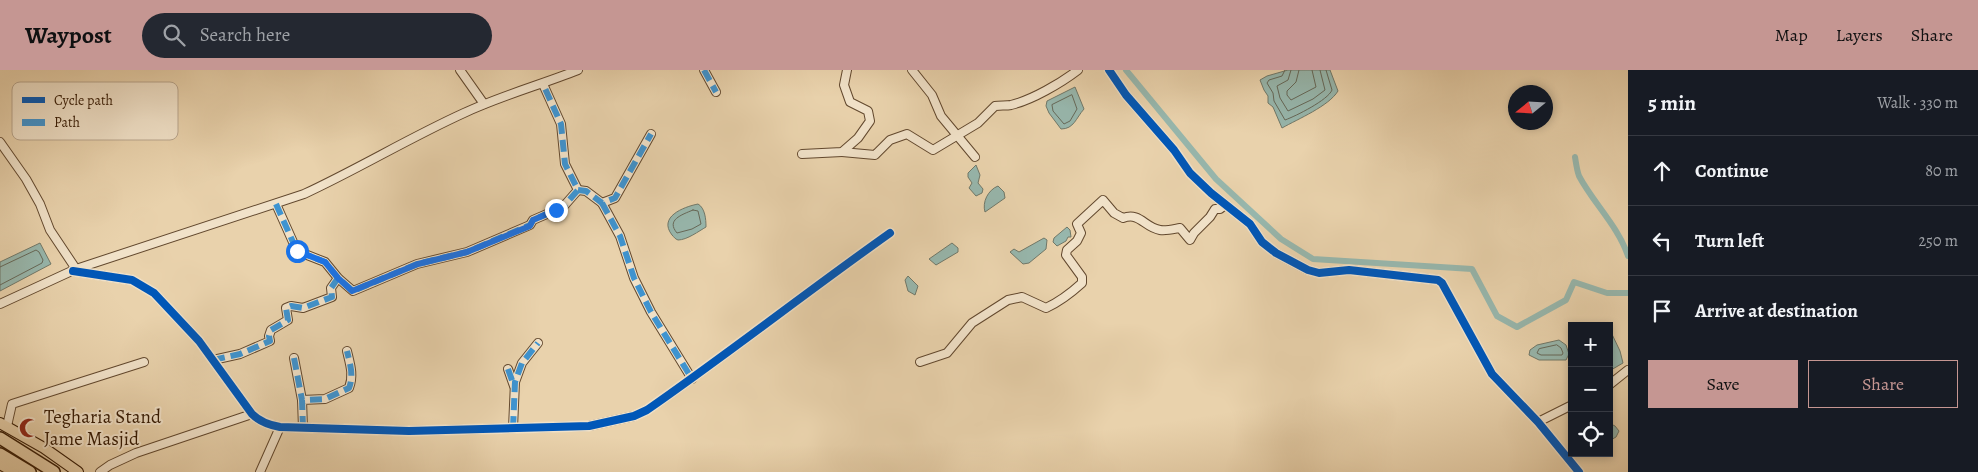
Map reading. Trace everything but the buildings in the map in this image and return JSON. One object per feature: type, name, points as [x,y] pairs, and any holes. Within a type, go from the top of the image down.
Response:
[{"type":"highway","points":[[0,438],[54,472]]},
{"type":"highway","points":[[0,454],[30,472]]},
{"type":"main road","points":[[4,424],[44,448],[78,472]]},
{"type":"main road","points":[[0,464],[14,472]]},
{"type":"street","points":[[460,70],[484,104]]},
{"type":"street","points":[[0,304],[74,270],[304,194],[484,104],[578,70]]},
{"type":"street","points":[[704,70],[716,92]]},
{"type":"street","points":[[842,152],[858,138],[870,120],[868,111],[850,102],[844,85],[847,70]]},
{"type":"street","points":[[912,70],[932,95],[941,116],[974,157]]},
{"type":"street","points":[[802,154],[842,152],[875,155],[890,140],[907,134],[933,150],[978,123],[995,106],[1010,105],[1031,97],[1068,78],[1078,70]]},
{"type":"street","points":[[1109,70],[1126,95],[1174,150],[1190,173],[1250,224],[1262,242],[1276,253],[1308,270],[1319,273],[1349,270],[1438,280],[1442,283],[1492,374],[1538,422],[1579,472]]},
{"type":"street","points":[[543,84],[561,124],[565,164],[578,190]]},
{"type":"street","points":[[602,203],[614,198],[651,134]]},
{"type":"street","points":[[0,142],[26,179],[40,204],[50,230],[74,270],[132,280],[154,293],[199,341],[252,414],[259,421],[280,428],[409,431],[589,426],[634,416],[647,410],[692,379],[890,233]]},
{"type":"street","points":[[276,204],[297,251],[325,262],[352,291],[418,264],[467,252],[530,226],[533,220],[562,206],[578,190]]},
{"type":"street","points":[[578,190],[586,191],[602,203],[620,236],[634,278],[651,312],[676,349],[692,379]]},
{"type":"street","points":[[920,362],[947,353],[972,324],[1008,300],[1022,297],[1046,308],[1082,283],[1082,277],[1066,255],[1067,250],[1077,241],[1081,234],[1077,224],[1103,200],[1114,213],[1123,218],[1130,215],[1137,217],[1159,230],[1180,228],[1190,240],[1215,209],[1226,205]]},
{"type":"street","points":[[213,360],[240,354],[270,341],[271,330],[288,320],[286,308],[291,306],[303,308],[332,297],[332,288],[338,278]]},
{"type":"street","points":[[513,428],[515,382],[522,363],[538,343]]},
{"type":"street","points":[[302,400],[325,399],[349,388],[352,381],[347,351]]},
{"type":"street","points":[[294,358],[302,400],[303,428]]},
{"type":"street","points":[[4,424],[12,404],[144,362]]},
{"type":"street","points":[[508,369],[515,388]]},
{"type":"street","points":[[1613,381],[1628,370]]},
{"type":"street","points":[[1538,422],[1568,407]]},
{"type":"street","points":[[100,472],[110,465],[136,453],[252,414]]},
{"type":"street","points":[[260,472],[280,428]]},
{"type":"water","points":[[1288,70],[1330,70],[1338,91],[1334,97],[1321,107],[1282,128],[1273,107],[1268,103],[1268,96],[1260,80]]},
{"type":"water","points":[[1075,87],[1084,109],[1072,125],[1061,129],[1049,113],[1046,106],[1047,101]]},
{"type":"water","points":[[976,165],[980,175],[978,183],[983,189],[982,193],[976,196],[969,188],[972,183],[968,173]]},
{"type":"water","points":[[998,186],[1004,192],[1005,198],[985,212],[984,204],[987,197],[991,190]]},
{"type":"water","points":[[698,204],[704,211],[706,227],[685,239],[676,239],[668,229],[670,218],[679,210]]},
{"type":"water","points":[[1067,227],[1070,230],[1071,237],[1068,237],[1066,241],[1057,246],[1053,242],[1054,238]]},
{"type":"water","points":[[1044,238],[1047,240],[1046,249],[1029,263],[1023,264],[1010,252],[1014,249],[1019,252]]},
{"type":"water","points":[[40,243],[51,264],[0,291],[0,262]]},
{"type":"water","points":[[952,243],[958,248],[958,252],[936,265],[929,259]]},
{"type":"water","points":[[908,276],[918,286],[915,295],[908,291],[905,280]]},
{"type":"water","points":[[1613,336],[1620,351],[1623,363],[1613,369]]},
{"type":"water","points":[[1559,340],[1566,345],[1568,356],[1566,360],[1539,360],[1529,355],[1530,350],[1537,345]]},
{"type":"water","points":[[1613,425],[1619,431],[1613,439]]},
{"type":"waterway","points":[[1126,70],[1216,179],[1281,239],[1313,259],[1472,269],[1497,316],[1517,327],[1566,300],[1574,282],[1607,293],[1628,293]]},
{"type":"waterway","points":[[1575,157],[1579,176],[1612,225],[1628,256]]},
{"type":"marked path","points":[[704,70],[716,92]]},
{"type":"marked path","points":[[276,204],[297,251],[325,262],[338,278],[353,291],[417,264],[467,252],[530,225],[533,220],[563,207],[578,190],[565,164],[561,124],[543,84]]},
{"type":"marked path","points":[[578,190],[586,191],[602,203],[615,198],[651,134]]},
{"type":"marked path","points":[[602,203],[620,236],[634,278],[651,312],[692,379]]},
{"type":"marked path","points":[[213,360],[240,354],[270,341],[271,330],[288,320],[286,308],[291,306],[303,308],[332,297],[331,288],[338,278]]},
{"type":"marked path","points":[[513,428],[515,382],[522,363],[538,343]]},
{"type":"marked path","points":[[303,428],[302,400],[325,399],[349,388],[351,374],[347,351]]},
{"type":"marked path","points":[[294,358],[302,400]]},
{"type":"marked path","points":[[508,369],[514,386]]},
{"type":"cycle path","points":[[1109,70],[1126,95],[1174,150],[1190,173],[1211,193],[1250,224],[1262,242],[1276,253],[1308,270],[1319,273],[1349,270],[1438,280],[1442,283],[1492,374],[1538,422],[1579,472]]},
{"type":"cycle path","points":[[73,271],[132,280],[154,293],[199,341],[252,414],[261,421],[272,425],[280,427],[409,431],[589,426],[634,416],[647,410],[890,233]]},
{"type":"place","name":"Tegharia Stand Jame Masjid","points":[[29,428]]},
{"type":"route","points":[[297,251],[325,262],[348,289],[352,291],[388,278],[418,264],[467,252],[530,226],[533,220],[556,210]]}]
